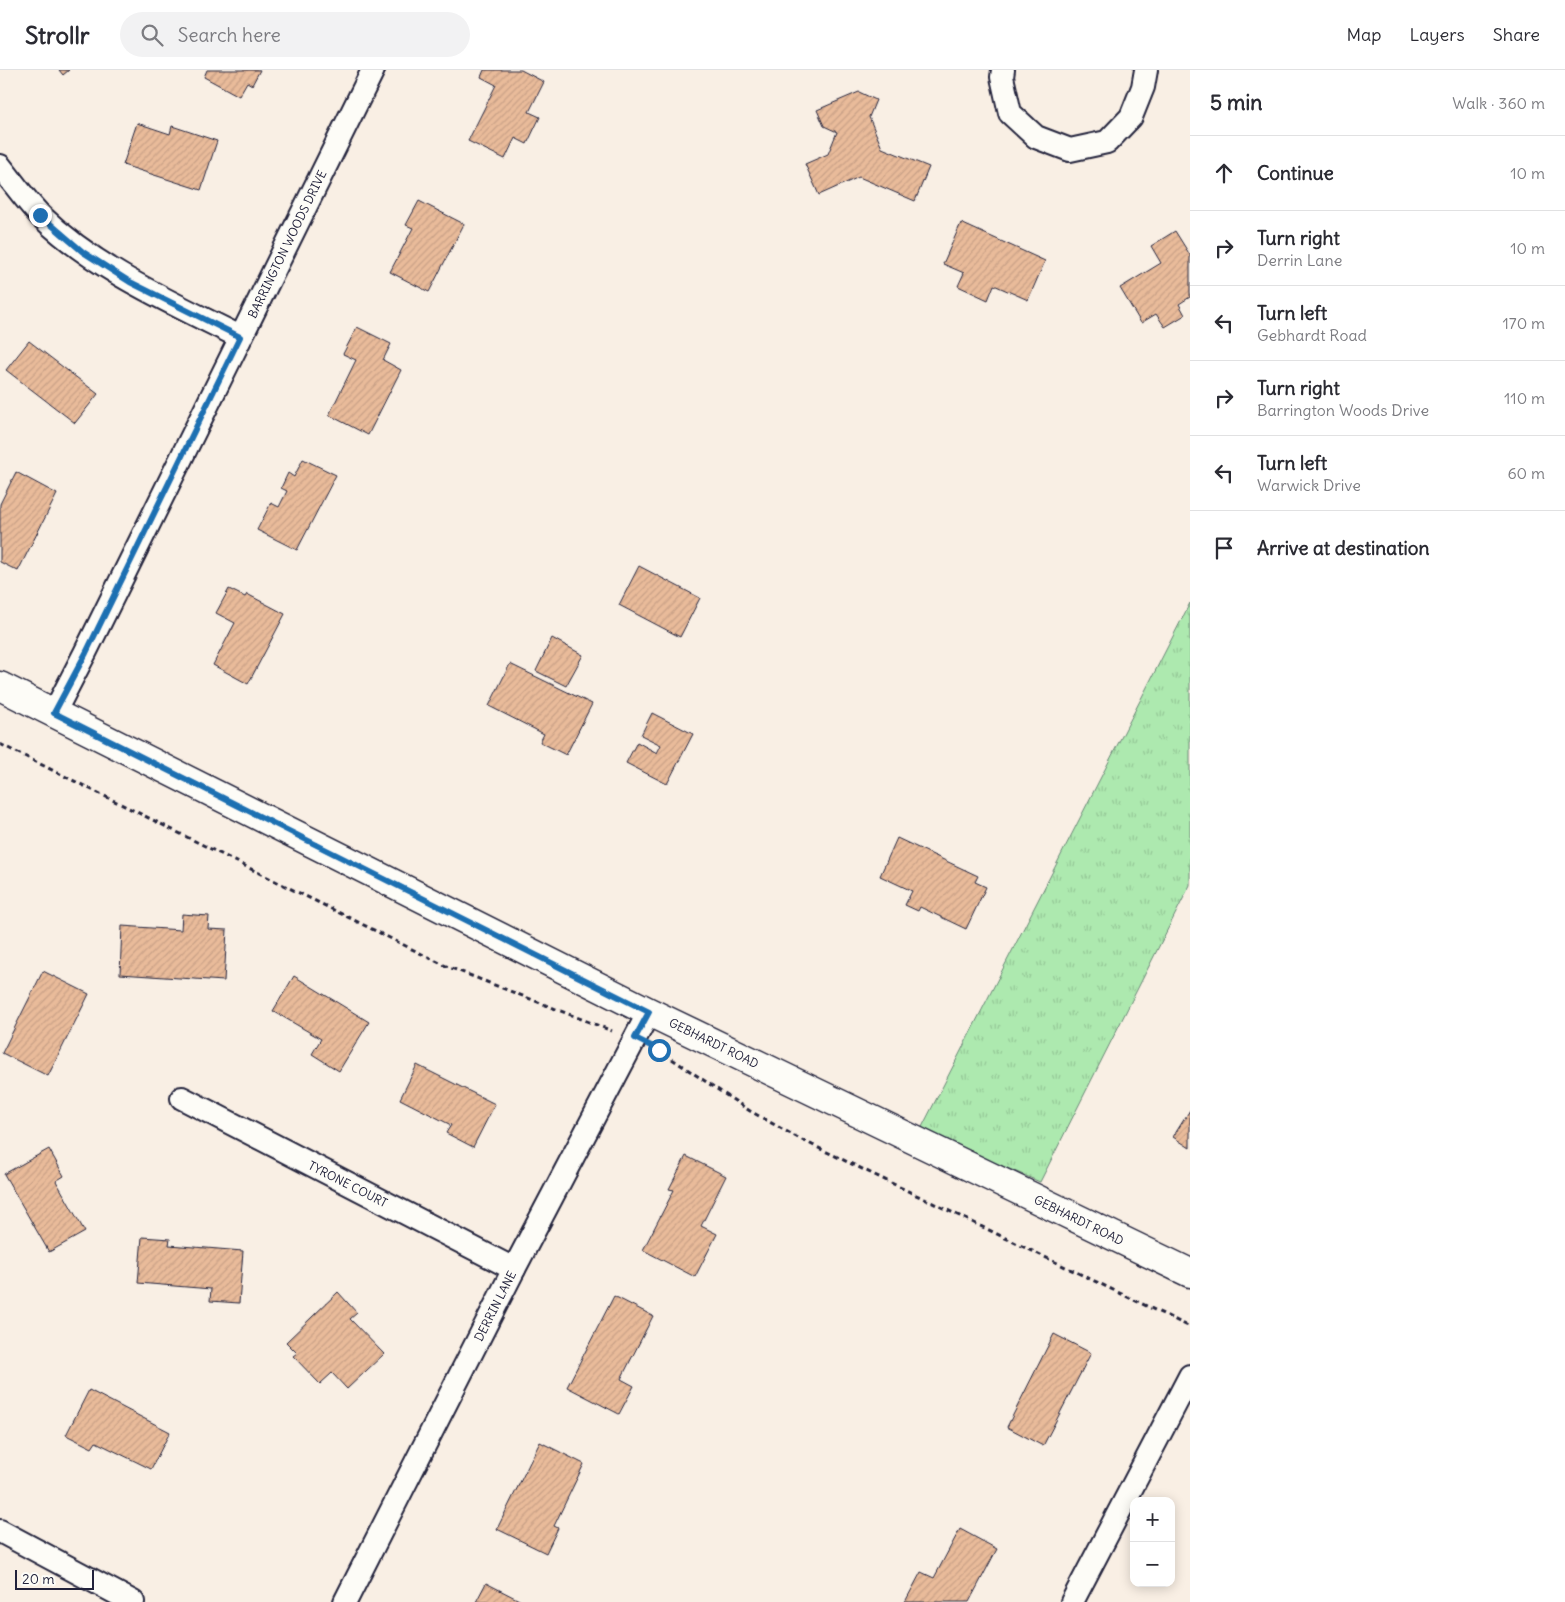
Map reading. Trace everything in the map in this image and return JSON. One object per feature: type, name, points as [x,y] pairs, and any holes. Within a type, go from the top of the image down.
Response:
[{"type":"street","name":"BARRINGTON WOODS DRIVE","points":[[54,713],[86,653],[373,70]]},
{"type":"street","points":[[1003,70],[1002,77],[1010,113],[1036,137],[1070,150],[1107,142],[1131,117],[1143,87],[1146,70]]},
{"type":"street","points":[[0,166],[40,215],[83,252],[130,282],[240,337]]},
{"type":"street","name":"GEBHARDT ROAD","points":[[0,686],[649,1012],[1190,1273]]},
{"type":"street","name":"DERRIN LANE","points":[[345,1602],[514,1269],[649,1012]]},
{"type":"street","name":"TYRONE COURT","points":[[182,1098],[514,1269]]},
{"type":"street","points":[[1072,1602],[1190,1376]]},
{"type":"street","points":[[0,1531],[133,1602]]},
{"type":"path","points":[[0,744],[446,966],[490,985],[540,1001],[595,1025],[635,1038],[659,1050],[742,1106],[800,1139],[1190,1327]]},
{"type":"green space","points":[[1190,603],[1190,885],[1040,1182],[920,1131]]},
{"type":"building","points":[[59,70],[69,70],[63,75]]},
{"type":"building","points":[[207,70],[260,70],[252,85],[247,82],[239,96],[204,77]]},
{"type":"building","points":[[484,70],[521,70],[544,82],[529,112],[540,117],[527,144],[515,138],[505,159],[468,141],[496,85],[481,77]]},
{"type":"building","points":[[859,92],[876,100],[869,117],[882,148],[929,167],[915,201],[859,177],[819,195],[805,164],[828,154],[837,132],[824,126],[817,110]]},
{"type":"building","points":[[137,123],[170,134],[172,126],[217,141],[201,190],[123,165]]},
{"type":"building","points":[[419,201],[464,224],[429,292],[390,272],[413,228],[406,225]]},
{"type":"building","points":[[961,223],[1045,261],[1028,300],[994,285],[988,300],[958,286],[964,273],[943,264]]},
{"type":"building","points":[[1175,231],[1190,255],[1190,297],[1179,304],[1185,315],[1165,327],[1156,314],[1141,323],[1120,288],[1161,263],[1151,246]]},
{"type":"building","points":[[357,327],[391,344],[383,360],[401,370],[368,435],[329,415],[356,360],[343,354]]},
{"type":"building","points":[[29,341],[98,394],[75,423],[6,370]]},
{"type":"building","points":[[303,459],[336,475],[297,550],[257,530],[271,503],[279,507],[287,491],[281,488],[288,473],[294,477]]},
{"type":"building","points":[[16,472],[57,494],[18,571],[0,562],[0,504]]},
{"type":"building","points":[[639,566],[700,598],[680,637],[619,605]]},
{"type":"building","points":[[229,589],[245,597],[247,594],[285,614],[248,684],[213,665],[235,623],[216,613]]},
{"type":"building","points":[[552,638],[583,655],[566,686],[536,671]]},
{"type":"building","points":[[510,664],[592,704],[566,755],[540,742],[544,734],[489,706]]},
{"type":"building","points":[[652,713],[693,734],[667,784],[626,763],[637,742],[657,753],[661,745],[641,735]]},
{"type":"building","points":[[897,838],[978,876],[975,882],[986,887],[966,929],[920,907],[918,911],[905,905],[912,891],[880,876]]},
{"type":"building","points":[[182,914],[209,916],[208,929],[227,930],[224,981],[120,974],[122,926],[181,930]]},
{"type":"building","points":[[43,971],[89,994],[48,1076],[2,1053]]},
{"type":"building","points":[[294,976],[369,1022],[339,1071],[312,1054],[321,1039],[273,1011]]},
{"type":"building","points":[[417,1065],[495,1104],[473,1147],[446,1133],[451,1125],[400,1099]]},
{"type":"building","points":[[1190,1110],[1190,1148],[1173,1137]]},
{"type":"building","points":[[49,1149],[64,1176],[56,1181],[85,1232],[49,1252],[4,1174]]},
{"type":"building","points":[[686,1156],[726,1176],[701,1226],[717,1234],[695,1277],[643,1250],[674,1190],[669,1189]]},
{"type":"building","points":[[142,1237],[170,1239],[169,1245],[243,1251],[239,1303],[210,1301],[211,1289],[138,1283]]},
{"type":"building","points":[[338,1292],[357,1313],[350,1319],[384,1354],[347,1389],[332,1373],[320,1384],[293,1356],[297,1353],[286,1342]]},
{"type":"building","points":[[614,1296],[653,1316],[621,1379],[634,1386],[619,1414],[567,1387]]},
{"type":"building","points":[[1054,1334],[1091,1353],[1043,1446],[1007,1427]]},
{"type":"building","points":[[89,1390],[170,1432],[151,1469],[96,1442],[92,1448],[66,1435]]},
{"type":"building","points":[[540,1442],[584,1464],[554,1526],[558,1528],[546,1553],[497,1529]]},
{"type":"building","points":[[960,1529],[997,1549],[969,1602],[905,1602],[921,1572],[934,1578]]},
{"type":"building","points":[[486,1583],[523,1602],[476,1602]]},
{"type":"route","points":[[40,215],[83,252],[130,282],[240,337],[86,653],[54,713],[649,1012],[635,1038],[659,1050]]}]
